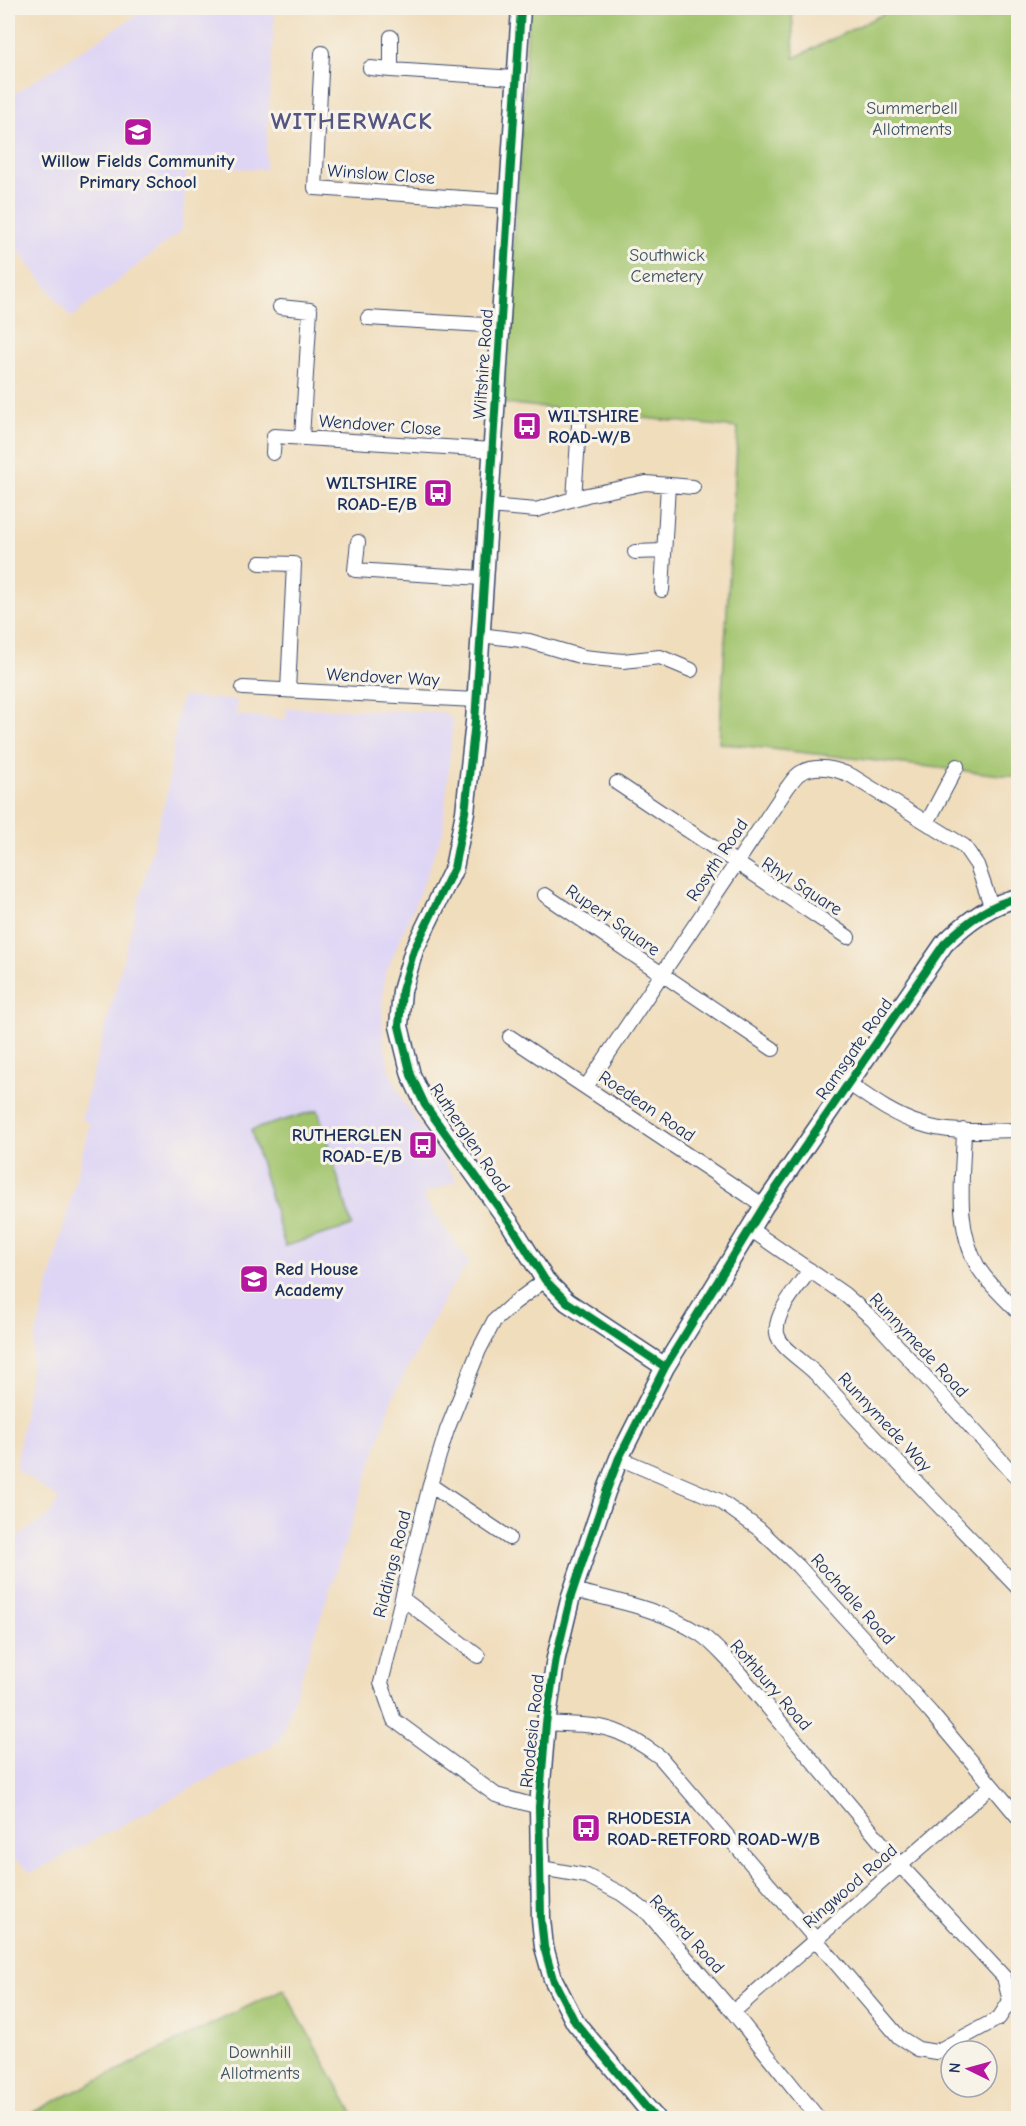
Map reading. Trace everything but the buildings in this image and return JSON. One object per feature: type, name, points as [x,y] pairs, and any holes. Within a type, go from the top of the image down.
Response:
[{"type":"street","name":"Wiltshire Road","points":[[475,722],[482,578],[489,506],[521,8]]},
{"type":"street","points":[[391,37],[391,70]]},
{"type":"street","name":"Winslow Close","points":[[322,53],[315,188],[507,201]]},
{"type":"street","points":[[370,68],[515,78]]},
{"type":"street","name":"Wendover Close","points":[[280,307],[310,310],[302,437]]},
{"type":"street","points":[[368,318],[501,326]]},
{"type":"street","points":[[574,499],[579,425]]},
{"type":"street","name":"Wendover Close","points":[[273,453],[274,436],[492,450]]},
{"type":"street","points":[[489,506],[536,510],[646,483],[693,487]]},
{"type":"street","points":[[662,590],[668,485]]},
{"type":"street","points":[[358,542],[355,570],[482,578]]},
{"type":"street","points":[[635,552],[664,551]]},
{"type":"street","points":[[260,563],[294,564],[288,690]]},
{"type":"street","points":[[480,635],[529,641],[583,657],[623,661],[660,657],[691,670]]},
{"type":"street","name":"Wendover Way","points":[[243,688],[475,700]]},
{"type":"street","name":"Rutherglen Road","points":[[475,722],[465,812],[454,868],[414,950],[402,991],[399,1026],[411,1076],[425,1105],[511,1225],[545,1280],[567,1302],[665,1367]]},
{"type":"street","points":[[927,823],[957,766]]},
{"type":"street","name":"Rosyth Road","points":[[586,1087],[787,788],[800,773],[817,768],[834,768],[852,776],[964,846],[977,865],[992,908]]},
{"type":"street","name":"Rhyl Square","points":[[617,783],[848,937]]},
{"type":"street","name":"Rupert Square","points":[[545,895],[773,1048]]},
{"type":"street","name":"Ramsgate Road","points":[[739,1246],[944,944],[964,925],[992,908],[1018,898]]},
{"type":"street","name":"Roedean Road","points":[[510,1037],[764,1206]]},
{"type":"street","points":[[848,1083],[897,1114],[921,1125],[943,1129],[1018,1130]]},
{"type":"street","points":[[964,1130],[962,1215],[967,1246],[979,1270],[1018,1312]]},
{"type":"street","name":"Runnymede Road","points":[[750,1229],[844,1294],[873,1319],[1018,1479]]},
{"type":"street","name":"Rhodesia Road","points":[[654,2118],[575,2022],[553,1979],[544,1947],[541,1919],[539,1807],[546,1724],[556,1658],[573,1590],[619,1458],[665,1367],[739,1246]]},
{"type":"street","name":"Runnymede Way","points":[[810,1270],[777,1318],[777,1334],[780,1344],[814,1372],[1018,1588]]},
{"type":"street","name":"Riddings Road","points":[[539,1807],[496,1795],[394,1720],[381,1683],[430,1485],[447,1431],[479,1350],[494,1321],[545,1280]]},
{"type":"street","name":"Rochdale Road","points":[[619,1458],[720,1501],[759,1529],[798,1566],[931,1713],[1018,1817]]},
{"type":"street","points":[[430,1485],[509,1538]]},
{"type":"street","name":"Rothbury Road","points":[[546,1724],[585,1726],[618,1732],[640,1743],[660,1757],[899,2037],[918,2049],[936,2052],[999,2019],[1010,2001],[1004,1977],[900,1865],[730,1662],[701,1635],[673,1620],[636,1606],[573,1590]]},
{"type":"street","points":[[403,1599],[478,1656]]},
{"type":"street","name":"Ringwood Road","points":[[733,2012],[991,1786]]},
{"type":"street","name":"Retford Road","points":[[541,1868],[587,1876],[622,1894],[648,1913],[733,2012],[818,2118]]},
{"type":"shaded area","name":"Willow Fields Community Primary School","points":[[148,8],[275,8],[265,169],[187,167],[182,230],[71,318],[8,237],[8,98]]},
{"type":"shaded area","name":"Red House Academy","points":[[182,697],[237,700],[236,715],[286,719],[287,708],[443,712],[453,720],[443,831],[385,975],[382,1005],[383,1039],[390,1072],[403,1101],[457,1181],[424,1194],[428,1205],[469,1262],[446,1295],[394,1395],[280,1741],[32,1873],[8,1854],[8,1543],[49,1516],[59,1499],[16,1469],[34,1343],[90,1123],[81,1119],[167,793],[178,709]]},
{"type":"green space","name":"Southwick Cemetery","points":[[529,8],[792,8],[794,58],[895,8],[1018,8],[1018,777],[719,743],[738,428],[503,403]]},
{"type":"green space","points":[[318,1110],[352,1226],[285,1246],[251,1130]]},
{"type":"green space","name":"Downhill Allotments","points":[[283,1989],[356,2118],[21,2118]]},
{"type":"cycle path","points":[[521,8],[475,722],[465,812],[454,868],[414,950],[402,991],[399,1026],[411,1075],[425,1105],[511,1225],[545,1280],[567,1302],[665,1367]]},
{"type":"cycle path","points":[[655,2118],[575,2022],[553,1979],[544,1947],[541,1919],[539,1807],[546,1723],[556,1658],[571,1596],[619,1458],[665,1367],[764,1206],[944,944],[978,915],[1018,898]]},
{"type":"place","name":"Willow Fields Community Primary School","points":[[138,132]]},
{"type":"place","name":"WILTSHIRE ROAD-W/B","points":[[527,426]]},
{"type":"place","name":"WILTSHIRE ROAD-E/B","points":[[438,493]]},
{"type":"place","name":"RUTHERGLEN ROAD-E/B","points":[[423,1145]]},
{"type":"place","name":"Red House Academy","points":[[254,1279]]},
{"type":"place","name":"RHODESIA ROAD-RETFORD ROAD-W/B","points":[[586,1828]]},
{"type":"district","name":"WITHERWACK","points":[[352,121]]},
{"type":"park label","name":"Summerbell Allotments","points":[[912,118]]}]
